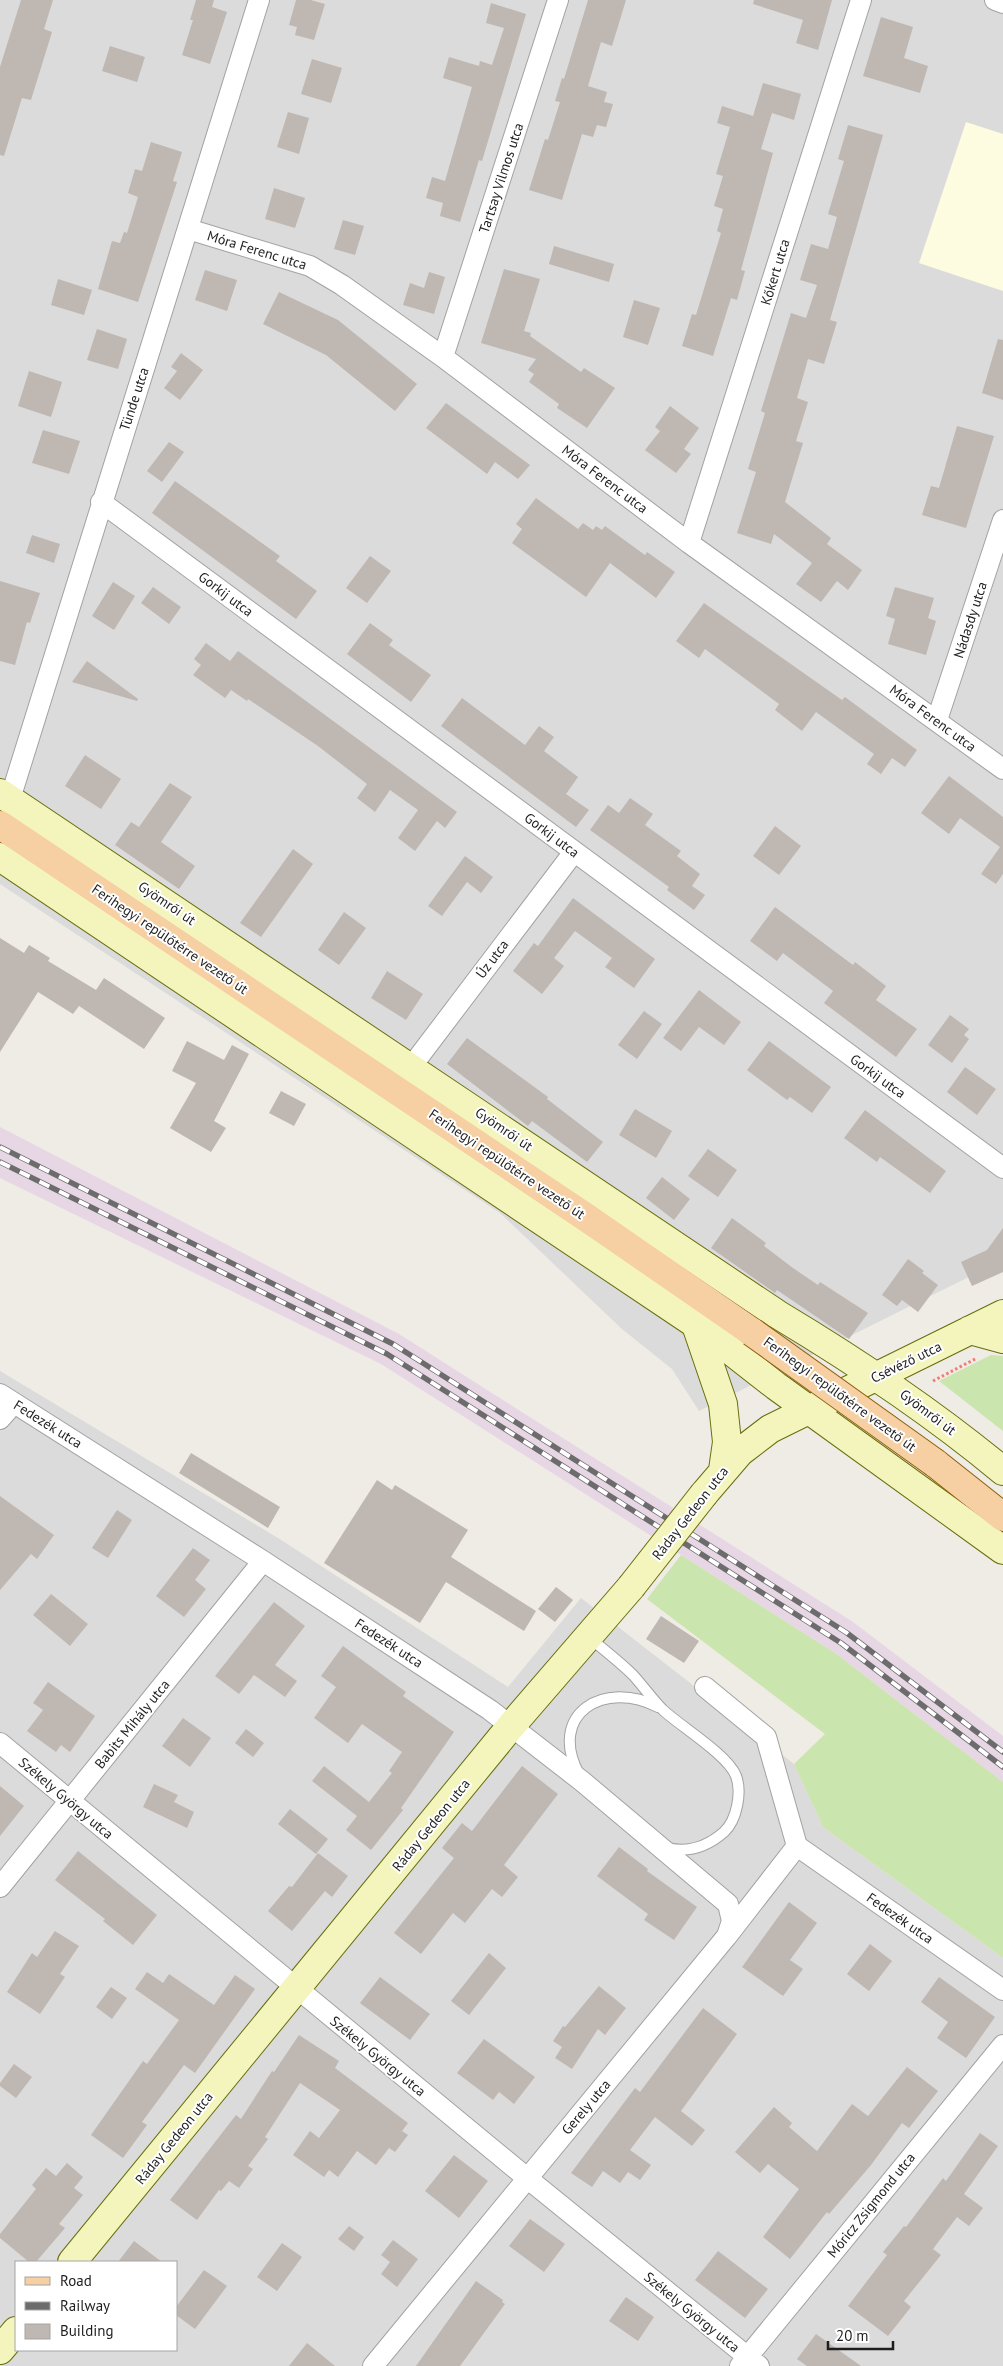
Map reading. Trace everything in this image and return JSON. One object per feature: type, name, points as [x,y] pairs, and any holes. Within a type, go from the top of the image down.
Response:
[{"type":"main road","name":"Ferihegyi repülőtérre vezető út","points":[[0,826],[587,1218],[752,1332],[935,1463],[1003,1517]]},
{"type":"street","name":"Tünde utca","points":[[5,796],[101,502],[259,0]]},
{"type":"street","name":"Tartsay Vilmos utca","points":[[443,356],[558,0]]},
{"type":"street","name":"Kőkert utca","points":[[690,543],[860,0]]},
{"type":"street","points":[[995,0],[1003,3]]},
{"type":"street","name":"Móra Ferenc utca","points":[[188,229],[310,266],[342,285],[443,356],[690,543],[1003,769]]},
{"type":"street","name":"Gorkij utca","points":[[101,502],[1003,1168]]},
{"type":"street","name":"Nádasdy utca","points":[[937,720],[1003,520]]},
{"type":"street","name":"Gyömrői út","points":[[5,796],[777,1314],[878,1376],[990,1454],[1003,1471]]},
{"type":"street","name":"Úz utca","points":[[411,1067],[574,852]]},
{"type":"street","points":[[0,857],[699,1327],[776,1386],[1003,1550]]},
{"type":"street","points":[[699,1327],[734,1339],[769,1359],[785,1354],[793,1342],[793,1329],[777,1314]]},
{"type":"street","name":"Csévéző utca","points":[[809,1409],[1003,1314]]},
{"type":"street","points":[[699,1327],[724,1404],[727,1442],[723,1470]]},
{"type":"street","points":[[970,1330],[993,1347]]},
{"type":"street","points":[[0,1419],[7,1398]]},
{"type":"street","name":"Fedezék utca","points":[[7,1398],[263,1561],[512,1726],[583,1782],[728,1904],[732,1921],[727,1936]]},
{"type":"street","name":"Ráday Gedeon utca","points":[[73,2261],[512,1726],[587,1636],[631,1587],[723,1470],[758,1437],[809,1409]]},
{"type":"street","points":[[901,1476],[885,1448],[884,1438],[891,1423],[902,1417],[915,1415],[939,1419]]},
{"type":"street","name":"Babits Mihály utca","points":[[0,1887],[263,1561]]},
{"type":"street","points":[[706,1687],[766,1737],[797,1846]]},
{"type":"street","name":"Székely György utca","points":[[0,1743],[749,2363]]},
{"type":"street","name":"Fedezék utca","points":[[797,1846],[1003,1990]]},
{"type":"street","name":"Gerely utca","points":[[373,2366],[727,1936],[797,1846]]},
{"type":"street","name":"Móricz Zsigmond utca","points":[[749,2363],[1003,2045]]},
{"type":"street","points":[[0,2350],[15,2332]]},
{"type":"lane","points":[[587,1636],[634,1676],[663,1710],[723,1760],[735,1774],[739,1792],[736,1808],[728,1829],[713,1841],[693,1849],[679,1850],[660,1846]]},
{"type":"lane","points":[[583,1782],[575,1767],[570,1738],[575,1721],[585,1708],[602,1698],[621,1696],[643,1699],[663,1710]]},
{"type":"path","points":[[933,1381],[993,1347]]},
{"type":"shaded area","points":[[0,0],[1003,0],[1003,1260],[699,1411],[672,1369],[622,1329],[500,1213],[0,884]]},
{"type":"shaded area","points":[[966,122],[1003,134],[1003,291],[919,263]]},
{"type":"shaded area","points":[[0,1127],[399,1334],[853,1622],[1003,1736],[1003,1782],[835,1653],[381,1364],[0,1178]]},
{"type":"shaded area","points":[[0,1371],[278,1538],[508,1687],[581,1598],[794,1764],[823,1827],[1003,1958],[1003,2366],[0,2366]]},
{"type":"green space","points":[[991,1355],[1003,1356],[1003,1431],[939,1381]]},
{"type":"green space","points":[[681,1555],[835,1653],[1003,1782],[1003,1958],[823,1827],[794,1764],[825,1734],[647,1599]]},
{"type":"building","points":[[21,0],[53,0],[44,29],[52,32],[31,100],[22,98],[4,156],[0,155],[0,67]]},
{"type":"building","points":[[196,0],[214,0],[212,7],[227,12],[210,64],[182,55],[193,20],[190,20]]},
{"type":"building","points":[[296,0],[311,0],[325,4],[314,40],[295,35],[297,27],[289,25]]},
{"type":"building","points":[[588,0],[626,0],[612,46],[601,42],[588,86],[607,92],[604,102],[613,104],[606,127],[597,125],[593,137],[582,134],[562,200],[529,190],[545,139],[548,140],[560,102],[555,101],[562,78],[564,79]]},
{"type":"building","points":[[754,0],[832,0],[818,50],[796,43],[803,20],[753,4]]},
{"type":"building","points":[[491,3],[526,14],[482,161],[479,160],[460,222],[440,216],[443,203],[426,198],[432,177],[445,181],[472,87],[443,78],[449,57],[479,66],[480,61],[492,65],[504,28],[486,23]]},
{"type":"building","points":[[881,17],[913,27],[904,58],[928,66],[920,93],[863,76]]},
{"type":"building","points":[[110,46],[145,57],[137,82],[102,71]]},
{"type":"building","points":[[312,59],[342,68],[331,103],[301,94]]},
{"type":"building","points":[[763,83],[801,94],[794,120],[772,113],[761,149],[773,153],[741,270],[745,271],[737,300],[731,298],[713,356],[682,346],[692,314],[696,315],[721,233],[717,231],[723,209],[714,206],[723,176],[716,174],[730,127],[717,123],[722,106],[753,116]]},
{"type":"building","points":[[288,112],[309,118],[299,154],[277,147]]},
{"type":"building","points":[[848,125],[883,135],[830,320],[837,322],[824,364],[808,359],[797,398],[808,402],[796,441],[803,443],[785,502],[831,538],[827,544],[862,570],[848,590],[837,581],[821,602],[796,584],[812,563],[774,534],[771,544],[737,533],[756,472],[748,469],[765,413],[761,411],[791,313],[806,318],[817,285],[800,280],[811,244],[828,249],[837,217],[828,214],[844,161],[838,159]]},
{"type":"building","points":[[151,142],[182,152],[173,181],[177,182],[138,302],[98,289],[112,241],[120,243],[124,232],[127,233],[138,197],[128,193],[135,169],[142,171]]},
{"type":"building","points":[[274,188],[305,198],[295,228],[265,219]]},
{"type":"building","points":[[343,220],[364,226],[355,255],[334,249]]},
{"type":"building","points":[[554,246],[614,264],[609,282],[549,264]]},
{"type":"building","points":[[504,269],[540,279],[524,331],[531,333],[530,336],[581,372],[584,368],[615,388],[587,428],[557,408],[559,404],[529,382],[534,374],[528,370],[536,359],[481,343]]},
{"type":"building","points":[[205,270],[237,280],[227,311],[195,300]]},
{"type":"building","points":[[429,272],[445,277],[434,314],[403,305],[410,283],[424,288]]},
{"type":"building","points":[[58,279],[92,290],[84,315],[51,305]]},
{"type":"building","points":[[279,292],[338,320],[417,384],[395,411],[326,355],[263,324]]},
{"type":"building","points":[[634,300],[660,308],[648,345],[623,337]]},
{"type":"building","points":[[97,329],[127,339],[118,369],[87,360]]},
{"type":"building","points":[[998,339],[1003,340],[1003,400],[982,393]]},
{"type":"building","points":[[181,353],[203,370],[180,400],[164,388],[177,371],[171,367]]},
{"type":"building","points":[[29,371],[62,382],[51,417],[18,406]]},
{"type":"building","points":[[446,403],[530,465],[518,479],[495,462],[487,474],[426,428]]},
{"type":"building","points":[[670,406],[699,428],[684,449],[691,454],[676,473],[645,450],[660,431],[655,427]]},
{"type":"building","points":[[957,426],[994,436],[966,528],[922,515],[931,486],[939,488]]},
{"type":"building","points":[[43,430],[80,441],[69,474],[32,463]]},
{"type":"building","points":[[169,442],[184,452],[162,482],[147,471]]},
{"type":"building","points":[[175,481],[280,556],[276,561],[317,591],[296,619],[152,513]]},
{"type":"building","points":[[536,498],[578,529],[583,523],[593,530],[596,526],[602,530],[605,526],[645,555],[647,552],[675,572],[656,598],[610,563],[586,597],[512,543],[522,529],[516,524]]},
{"type":"building","points":[[32,535],[60,544],[54,563],[26,553]]},
{"type":"building","points":[[370,556],[391,571],[367,603],[346,588]]},
{"type":"building","points":[[0,581],[40,593],[30,623],[27,622],[15,665],[0,661]]},
{"type":"building","points":[[113,582],[135,596],[114,630],[92,616]]},
{"type":"building","points":[[153,587],[181,607],[169,624],[141,603]]},
{"type":"building","points":[[895,587],[934,598],[928,618],[936,621],[926,655],[888,644],[895,619],[886,616]]},
{"type":"building","points":[[704,603],[842,700],[845,697],[917,750],[905,767],[892,758],[881,774],[867,764],[874,754],[816,712],[802,731],[775,710],[779,704],[705,649],[699,658],[676,641]]},
{"type":"building","points":[[370,623],[393,640],[389,645],[431,675],[411,702],[347,654]]},
{"type":"building","points":[[206,643],[230,661],[238,651],[457,812],[445,828],[437,821],[415,851],[398,838],[418,810],[390,790],[375,812],[357,798],[367,784],[318,746],[248,699],[247,701],[231,690],[225,698],[193,675],[201,665],[194,659]]},
{"type":"building","points":[[87,661],[138,699],[137,701],[72,682]]},
{"type":"building","points":[[462,698],[525,745],[539,726],[554,737],[544,751],[578,777],[566,794],[589,810],[576,827],[441,726]]},
{"type":"building","points":[[85,755],[121,779],[101,809],[65,786]]},
{"type":"building","points":[[949,776],[1003,817],[1003,874],[996,884],[981,874],[1000,847],[960,818],[949,834],[921,813]]},
{"type":"building","points":[[170,783],[192,797],[161,842],[195,866],[179,889],[115,845],[131,822],[139,827]]},
{"type":"building","points":[[630,798],[653,814],[645,825],[681,851],[677,856],[700,874],[692,886],[705,895],[694,910],[667,890],[669,887],[590,830],[608,805],[619,813]]},
{"type":"building","points":[[775,826],[801,846],[779,875],[753,856]]},
{"type":"building","points":[[293,849],[313,864],[261,937],[240,923]]},
{"type":"building","points":[[465,856],[493,877],[481,893],[467,882],[442,916],[428,906]]},
{"type":"building","points":[[573,898],[655,959],[634,988],[605,967],[612,958],[575,931],[554,958],[564,966],[542,994],[513,971],[534,943],[538,946]]},
{"type":"building","points":[[775,907],[853,965],[855,962],[886,986],[876,1000],[917,1029],[896,1057],[824,1003],[833,991],[783,953],[777,961],[750,941]]},
{"type":"building","points":[[344,912],[366,928],[339,965],[318,950]]},
{"type":"building","points":[[0,938],[24,953],[29,945],[50,958],[48,961],[96,990],[104,978],[165,1018],[144,1049],[79,1006],[73,1014],[38,992],[0,1052]]},
{"type":"building","points":[[387,971],[423,994],[406,1020],[371,998]]},
{"type":"building","points":[[699,990],[741,1022],[724,1045],[699,1027],[681,1051],[663,1038]]},
{"type":"building","points":[[644,1011],[662,1024],[637,1059],[618,1045]]},
{"type":"building","points":[[950,1015],[969,1029],[964,1035],[969,1039],[952,1063],[928,1045]]},
{"type":"building","points":[[467,1038],[548,1097],[547,1099],[603,1142],[587,1162],[532,1121],[528,1126],[447,1064]]},
{"type":"building","points":[[187,1041],[224,1060],[232,1045],[249,1054],[214,1121],[226,1128],[211,1152],[170,1128],[196,1083],[172,1071]]},
{"type":"building","points":[[769,1041],[831,1087],[812,1113],[790,1097],[787,1100],[747,1070]]},
{"type":"building","points":[[965,1067],[996,1089],[977,1115],[947,1092]]},
{"type":"building","points":[[281,1091],[306,1104],[294,1126],[269,1113]]},
{"type":"building","points":[[635,1109],[672,1131],[656,1158],[619,1135]]},
{"type":"building","points":[[865,1110],[946,1171],[930,1193],[880,1157],[877,1162],[844,1138]]},
{"type":"building","points":[[708,1149],[737,1170],[718,1197],[688,1176]]},
{"type":"building","points":[[662,1177],[690,1199],[674,1220],[646,1198]]},
{"type":"building","points":[[732,1218],[766,1243],[764,1246],[793,1268],[818,1285],[820,1282],[868,1313],[849,1339],[777,1290],[775,1293],[711,1248]]},
{"type":"building","points":[[1003,1228],[1003,1272],[972,1286],[961,1262],[987,1250]]},
{"type":"building","points":[[908,1259],[938,1285],[918,1312],[902,1300],[897,1306],[882,1295]]},
{"type":"building","points":[[191,1453],[280,1507],[268,1528],[179,1473]]},
{"type":"building","points":[[377,1480],[392,1490],[395,1485],[468,1530],[451,1557],[536,1611],[524,1631],[446,1582],[420,1623],[324,1563]]},
{"type":"building","points":[[0,1496],[54,1535],[37,1559],[31,1554],[0,1590]]},
{"type":"building","points":[[117,1510],[132,1520],[108,1558],[92,1548]]},
{"type":"building","points":[[193,1548],[210,1560],[195,1580],[206,1589],[184,1617],[156,1596]]},
{"type":"building","points":[[556,1587],[573,1600],[555,1622],[538,1609]]},
{"type":"building","points":[[51,1594],[88,1624],[70,1646],[33,1615]]},
{"type":"building","points":[[274,1602],[305,1626],[275,1665],[297,1681],[285,1697],[254,1675],[239,1694],[215,1676]]},
{"type":"building","points":[[661,1616],[699,1641],[684,1663],[646,1639]]},
{"type":"building","points":[[343,1646],[406,1692],[403,1696],[454,1732],[401,1808],[403,1810],[371,1850],[346,1830],[357,1816],[312,1781],[324,1766],[369,1802],[392,1773],[389,1771],[402,1752],[362,1724],[348,1743],[314,1718],[336,1687],[321,1676]]},
{"type":"building","points":[[48,1682],[95,1716],[70,1752],[61,1745],[56,1752],[27,1731],[43,1710],[33,1703]]},
{"type":"building","points":[[183,1718],[211,1738],[190,1767],[162,1746]]},
{"type":"building","points":[[246,1729],[264,1743],[253,1757],[235,1743]]},
{"type":"building","points":[[522,1766],[558,1794],[504,1865],[518,1877],[502,1897],[492,1889],[465,1923],[453,1913],[421,1954],[394,1933],[454,1858],[442,1848],[462,1823],[472,1831]]},
{"type":"building","points":[[154,1784],[178,1795],[174,1802],[194,1812],[187,1828],[143,1807]]},
{"type":"building","points":[[0,1786],[24,1806],[0,1836]]},
{"type":"building","points":[[290,1809],[328,1839],[316,1854],[278,1824]]},
{"type":"building","points":[[619,1847],[648,1869],[647,1871],[697,1907],[674,1940],[644,1920],[648,1914],[597,1876]]},
{"type":"building","points":[[78,1851],[157,1915],[133,1945],[103,1921],[105,1919],[55,1880]]},
{"type":"building","points":[[318,1853],[348,1876],[332,1897],[325,1891],[292,1931],[268,1911],[289,1886],[292,1887]]},
{"type":"building","points":[[789,1902],[817,1923],[790,1960],[803,1969],[783,1996],[742,1967]]},
{"type":"building","points":[[55,1931],[79,1946],[60,1974],[65,1977],[40,2014],[7,1992],[32,1953],[37,1957]]},
{"type":"building","points":[[870,1944],[892,1961],[869,1991],[847,1974]]},
{"type":"building","points":[[489,1953],[506,1968],[469,2015],[451,2001]]},
{"type":"building","points":[[147,1972],[163,1983],[169,1974],[214,2005],[235,1975],[255,1989],[195,2073],[184,2065],[142,2122],[147,2125],[123,2158],[91,2135],[143,2061],[147,2064],[179,2020],[135,1989]]},
{"type":"building","points":[[380,1977],[430,2014],[410,2040],[360,2003]]},
{"type":"building","points":[[939,1977],[995,2017],[966,2058],[937,2038],[948,2022],[921,2002]]},
{"type":"building","points":[[599,1986],[626,2008],[605,2035],[598,2029],[572,2069],[555,2058],[562,2047],[553,2041],[563,2026],[565,2027]]},
{"type":"building","points":[[111,1987],[127,1998],[112,2019],[96,2007]]},
{"type":"building","points":[[703,2008],[737,2034],[681,2111],[705,2130],[692,2146],[655,2117],[630,2150],[651,2165],[640,2180],[628,2172],[620,2183],[603,2171],[592,2187],[571,2173],[635,2088],[640,2092]]},
{"type":"building","points":[[299,2035],[339,2061],[335,2068],[408,2123],[402,2131],[408,2135],[395,2152],[389,2148],[376,2165],[357,2151],[338,2177],[329,2170],[324,2177],[293,2155],[310,2131],[319,2138],[340,2110],[300,2083],[265,2137],[268,2139],[248,2166],[253,2169],[239,2188],[229,2181],[221,2191],[219,2190],[197,2220],[170,2200],[236,2115],[241,2119],[272,2071],[274,2072]]},
{"type":"building","points":[[484,2039],[535,2077],[514,2104],[499,2092],[493,2100],[457,2073]]},
{"type":"building","points":[[14,2064],[32,2077],[16,2098],[0,2086],[0,2083]]},
{"type":"building","points":[[907,2067],[938,2091],[909,2128],[902,2123],[871,2165],[829,2214],[827,2212],[790,2259],[763,2237],[799,2189],[768,2164],[760,2173],[735,2152],[774,2107],[792,2123],[789,2127],[817,2151],[852,2104],[868,2116]]},
{"type":"building","points":[[980,2133],[998,2146],[964,2194],[983,2208],[969,2226],[957,2217],[933,2249],[941,2255],[904,2301],[911,2307],[888,2336],[848,2306],[887,2255],[883,2252],[904,2226],[906,2227],[943,2178],[946,2181]]},
{"type":"building","points":[[454,2155],[488,2181],[459,2218],[425,2191]]},
{"type":"building","points":[[67,2163],[83,2177],[74,2188],[83,2195],[59,2224],[65,2228],[37,2261],[28,2261],[0,2238],[0,2234],[36,2189],[32,2185],[46,2168],[56,2176]]},
{"type":"building","points":[[530,2219],[565,2244],[544,2272],[509,2246]]},
{"type":"building","points":[[349,2226],[364,2237],[354,2251],[338,2239]]},
{"type":"building","points":[[393,2240],[418,2259],[397,2287],[381,2274],[390,2262],[381,2255]]},
{"type":"building","points":[[134,2241],[161,2261],[119,2261]]},
{"type":"building","points":[[282,2243],[302,2257],[277,2291],[257,2277]]},
{"type":"building","points":[[718,2251],[768,2289],[745,2318],[695,2280]]},
{"type":"building","points":[[204,2270],[227,2286],[195,2329],[178,2316],[178,2304]]},
{"type":"building","points":[[476,2281],[503,2300],[502,2302],[505,2304],[460,2366],[416,2366]]},
{"type":"building","points":[[626,2297],[654,2317],[638,2341],[609,2321]]},
{"type":"building","points":[[816,2334],[861,2366],[807,2366],[797,2359]]},
{"type":"building","points":[[307,2343],[335,2366],[289,2366]]},
{"type":"railway","points":[[0,1147],[393,1344],[847,1633],[1003,1752]]},
{"type":"railway","points":[[0,1162],[387,1354],[841,1643],[1003,1767]]}]
